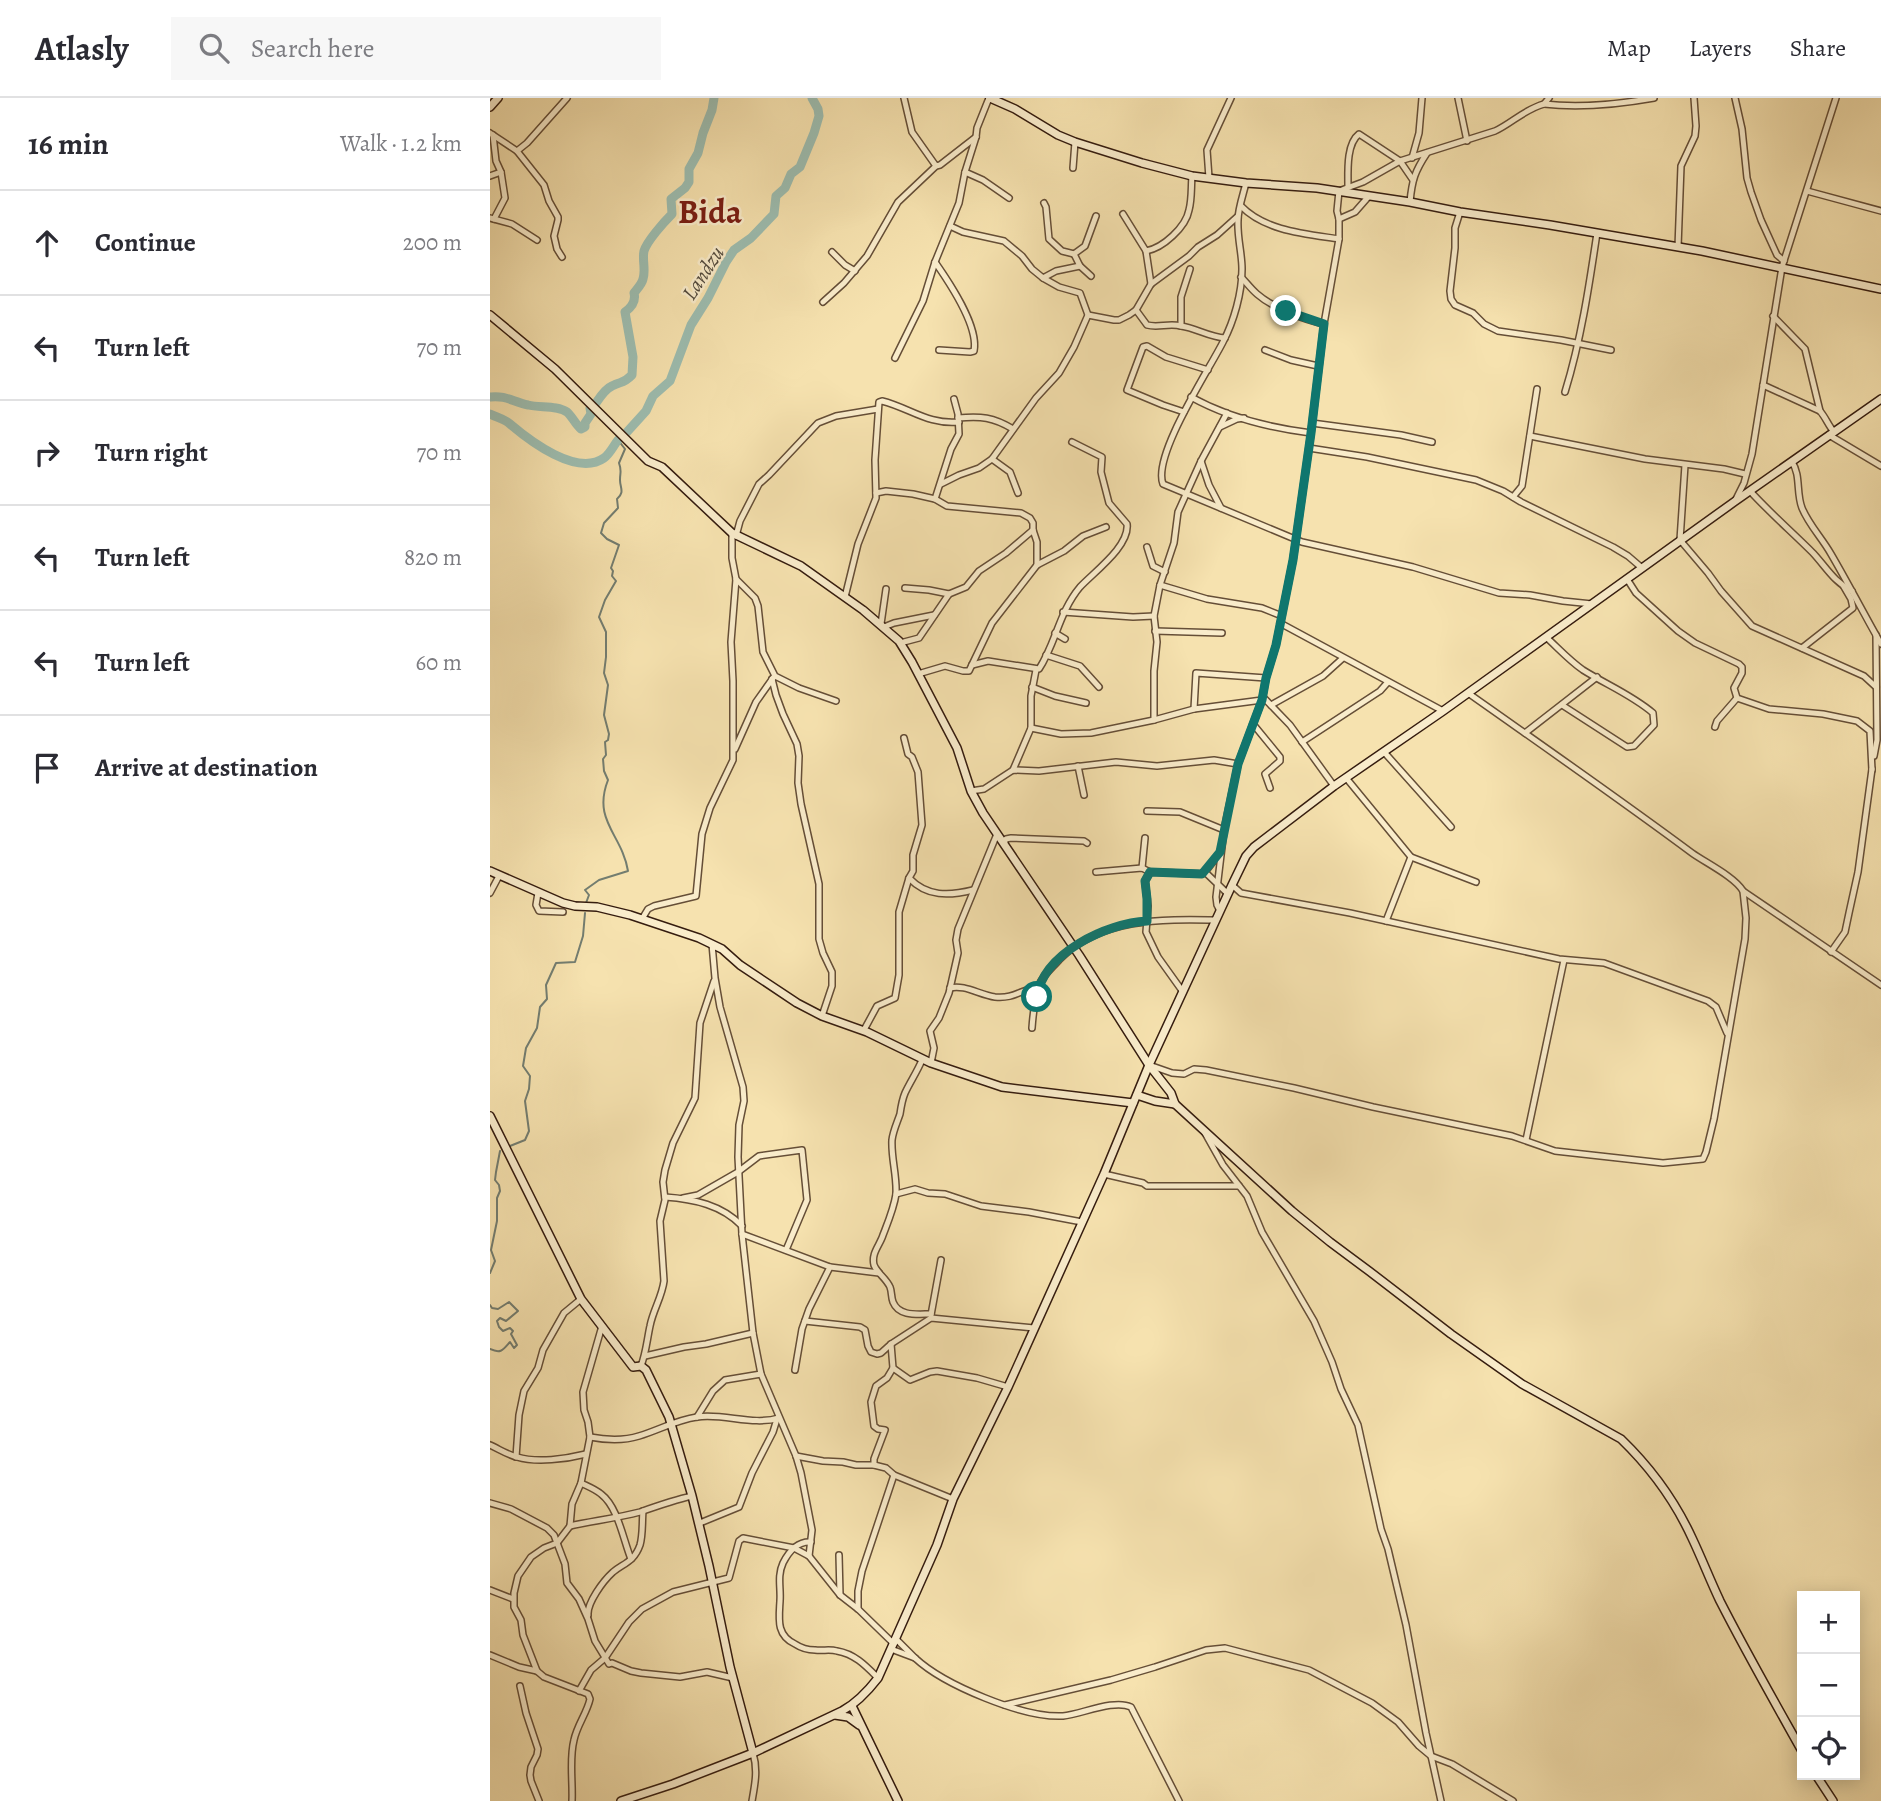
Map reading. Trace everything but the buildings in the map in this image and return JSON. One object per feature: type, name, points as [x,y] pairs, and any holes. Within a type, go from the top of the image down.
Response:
[{"type":"street","points":[[490,107],[498,98]]},
{"type":"street","points":[[517,151],[537,133],[566,98]]},
{"type":"street","points":[[904,98],[912,132],[936,166]]},
{"type":"street","points":[[895,358],[923,301],[962,194],[965,172],[989,98],[1016,109],[1058,135],[1076,142],[1192,176],[1370,195],[1783,264],[1881,289]]},
{"type":"street","points":[[1209,178],[1206,150],[1231,98]]},
{"type":"street","points":[[1412,158],[1419,133],[1422,98]]},
{"type":"street","points":[[1458,98],[1467,141]]},
{"type":"street","points":[[1544,104],[1549,98]]},
{"type":"street","points":[[1339,191],[1363,182],[1400,161],[1495,131],[1524,112],[1544,104],[1626,103],[1654,98]]},
{"type":"street","points":[[1678,247],[1681,166],[1695,136],[1694,98]]},
{"type":"street","points":[[1735,98],[1751,192],[1760,220],[1783,264]]},
{"type":"street","points":[[1734,502],[1744,483],[1752,454],[1783,264],[1836,98]]},
{"type":"street","points":[[491,134],[517,151],[544,185],[558,217],[554,236],[562,257]]},
{"type":"street","points":[[491,134],[505,198],[492,219],[512,224],[537,240]]},
{"type":"street","points":[[1348,187],[1347,165],[1357,134],[1400,161],[1413,180]]},
{"type":"street","points":[[824,302],[855,271],[898,202],[936,166],[976,137]]},
{"type":"street","points":[[1073,168],[1076,142]]},
{"type":"street","points":[[1410,202],[1416,170],[1427,153]]},
{"type":"street","points":[[490,176],[501,172]]},
{"type":"street","points":[[965,172],[983,180],[1009,198]]},
{"type":"street","points":[[1146,251],[1153,250],[1168,240],[1185,221],[1189,210],[1192,176]]},
{"type":"street","points":[[1246,183],[1237,217],[1240,293],[1225,338],[1191,397],[1169,447],[1161,477],[1163,484],[1296,540],[1413,567],[1499,593],[1592,604]]},
{"type":"street","points":[[1220,911],[1216,901],[1224,831],[1238,764],[1262,699],[1276,645],[1296,540],[1324,324],[1339,239],[1339,191]]},
{"type":"street","points":[[1807,191],[1881,211]]},
{"type":"street","points":[[1339,219],[1355,212],[1370,195]]},
{"type":"street","points":[[1044,203],[1049,239],[1062,251],[1074,254],[1080,266],[1091,276]]},
{"type":"street","points":[[1241,206],[1273,226],[1339,239]]},
{"type":"street","points":[[1460,212],[1455,228],[1450,292],[1455,304],[1498,331],[1611,350]]},
{"type":"street","points":[[1123,214],[1146,251],[1151,284]]},
{"type":"street","points":[[1074,254],[1084,246],[1096,216]]},
{"type":"street","points":[[1088,315],[1119,320],[1136,310],[1151,284],[1237,217]]},
{"type":"street","points":[[941,484],[979,468],[992,459],[1036,398],[1059,373],[1088,315],[1080,293],[1059,287],[1043,278],[1004,242],[950,226]]},
{"type":"street","points":[[1565,392],[1579,344],[1597,233]]},
{"type":"street","points":[[832,252],[855,271]]},
{"type":"street","points":[[935,262],[957,295],[972,330],[975,347],[972,352],[939,350]]},
{"type":"street","points":[[1043,278],[1056,271],[1080,266]]},
{"type":"street","points":[[1181,326],[1181,298],[1189,269]]},
{"type":"street","points":[[1241,277],[1267,300],[1295,315],[1324,324]]},
{"type":"street","points":[[1136,310],[1147,325],[1181,326],[1225,338]]},
{"type":"street","points":[[490,314],[555,369],[648,460],[662,467],[734,534],[801,566],[845,597],[900,643],[957,748],[971,791],[1149,1065],[1171,1093],[1175,1104],[1329,1242],[1451,1334],[1522,1384],[1621,1438],[1677,1509],[1744,1647],[1797,1742]]},
{"type":"street","points":[[1773,316],[1805,349],[1820,411]]},
{"type":"street","points":[[1184,412],[1127,390],[1143,347],[1147,346],[1166,357],[1208,370]]},
{"type":"street","points":[[1265,350],[1301,364],[1318,366]]},
{"type":"street","points":[[1763,385],[1820,411],[1826,417],[1831,433],[1881,466]]},
{"type":"street","points":[[1513,497],[1522,486],[1537,389]]},
{"type":"street","points":[[1191,397],[1227,413],[1311,433]]},
{"type":"street","points":[[935,499],[951,449],[959,434],[954,399]]},
{"type":"street","points":[[621,1801],[753,1753],[852,1706],[878,1678],[937,1545],[953,1499],[1008,1387],[1182,992],[1246,856],[1254,847],[1334,786],[1881,399]]},
{"type":"street","points":[[845,597],[858,544],[876,493],[879,402],[944,423],[992,418],[1013,429]]},
{"type":"street","points":[[1872,405],[1881,411]]},
{"type":"street","points":[[642,919],[648,909],[654,906],[696,896],[702,834],[715,798],[732,764],[734,751],[731,649],[736,579],[732,558],[734,534],[740,521],[759,484],[818,423],[836,415],[878,409]]},
{"type":"street","points":[[1154,720],[1157,642],[1154,616],[1160,586],[1174,543],[1178,512],[1200,461],[1227,413]]},
{"type":"street","points":[[1220,427],[1244,418]]},
{"type":"street","points":[[1312,422],[1432,442]]},
{"type":"street","points":[[1531,436],[1645,459],[1745,474]]},
{"type":"street","points":[[971,791],[984,789],[1013,770],[1031,727],[1032,687],[1036,670],[1040,668],[1063,612],[1077,591],[1114,554],[1128,528],[1109,503],[1101,472],[1102,457],[1072,442]]},
{"type":"street","points":[[1309,448],[1476,480],[1613,547],[1642,568]]},
{"type":"street","points":[[992,459],[1010,472],[1018,493]]},
{"type":"street","points":[[1200,461],[1222,508]]},
{"type":"street","points":[[1792,462],[1797,473],[1798,497],[1802,508],[1881,644]]},
{"type":"street","points":[[1685,465],[1681,540],[1748,622],[1864,676],[1876,687]]},
{"type":"street","points":[[1750,491],[1816,556],[1836,581],[1852,591]]},
{"type":"street","points":[[876,493],[898,492],[935,499],[947,506],[1021,513],[1033,523],[1037,542],[1037,565]]},
{"type":"street","points":[[918,674],[945,666],[969,671],[992,623],[1037,565],[1064,551],[1083,536],[1106,527]]},
{"type":"street","points":[[900,643],[919,638],[949,594],[966,587],[979,572],[1033,530]]},
{"type":"street","points":[[1147,547],[1153,566],[1165,572]]},
{"type":"street","points":[[736,579],[755,598],[758,606],[763,652],[774,677],[779,704],[797,744],[800,804],[819,884],[819,939],[832,972],[832,986],[822,1016]]},
{"type":"street","points":[[1627,579],[1636,593],[1678,631],[1695,643],[1729,658],[1742,667],[1742,673],[1734,688],[1737,698]]},
{"type":"street","points":[[1160,586],[1207,599],[1262,608],[1343,658],[1443,711]]},
{"type":"street","points":[[905,587],[949,594]]},
{"type":"street","points":[[1802,648],[1853,608],[1851,598],[1844,587]]},
{"type":"street","points":[[882,626],[886,589]]},
{"type":"street","points":[[1063,612],[1154,616]]},
{"type":"street","points":[[882,626],[934,615]]},
{"type":"street","points":[[1154,631],[1223,633]]},
{"type":"street","points":[[1055,633],[1065,639]]},
{"type":"street","points":[[1831,952],[1844,932],[1858,872],[1877,740],[1876,635]]},
{"type":"street","points":[[1546,637],[1582,669],[1627,694],[1653,713],[1654,725],[1634,746],[1627,747],[1563,705]]},
{"type":"street","points":[[1046,655],[1080,666],[1099,687]]},
{"type":"street","points":[[1271,705],[1323,676],[1343,658]]},
{"type":"street","points":[[972,665],[988,661],[1036,670]]},
{"type":"street","points":[[1194,709],[1195,673],[1266,678]]},
{"type":"street","points":[[774,677],[836,701]]},
{"type":"street","points":[[734,751],[756,702],[774,677]]},
{"type":"street","points":[[1525,733],[1597,677]]},
{"type":"street","points":[[1303,742],[1380,691],[1388,682]]},
{"type":"street","points":[[1032,687],[1086,704]]},
{"type":"street","points":[[1149,1065],[1172,1073],[1206,1070],[1294,1088],[1512,1136],[1555,1151],[1663,1163],[1703,1159],[1714,1119],[1746,926],[1743,891],[1739,884],[1468,693]]},
{"type":"street","points":[[1715,727],[1737,698]]},
{"type":"street","points":[[1737,698],[1769,709],[1824,714],[1857,721],[1870,731],[1872,770]]},
{"type":"street","points":[[1031,727],[1061,734],[1091,733],[1194,709],[1262,699],[1271,705],[1303,742],[1334,786]]},
{"type":"street","points":[[1253,724],[1280,757],[1280,761],[1265,774],[1270,788]]},
{"type":"street","points":[[864,1030],[877,1006],[895,998],[899,975],[899,912],[913,871],[913,855],[922,825],[918,772],[906,749],[904,738]]},
{"type":"street","points":[[1384,752],[1451,827]]},
{"type":"street","points":[[1013,770],[1039,771],[1116,762],[1157,766],[1214,760],[1238,764]]},
{"type":"street","points":[[1079,766],[1084,795]]},
{"type":"street","points":[[1347,779],[1411,857],[1476,881]]},
{"type":"street","points":[[1147,811],[1180,812],[1224,831]]},
{"type":"street","points":[[931,1063],[934,1048],[930,1031],[939,1018],[950,988],[958,953],[958,929],[997,834]]},
{"type":"street","points":[[1004,844],[1006,839],[1010,838],[1087,843]]},
{"type":"street","points":[[1142,868],[1145,838]]},
{"type":"street","points":[[1096,872],[1142,868],[1150,872],[1194,875],[1205,872],[1220,852]]},
{"type":"street","points":[[1386,921],[1411,857]]},
{"type":"street","points":[[490,871],[575,906],[597,907],[699,938],[722,949],[740,965],[797,1003],[822,1016],[864,1030],[922,1060],[1002,1087],[1175,1104]]},
{"type":"street","points":[[1150,872],[1145,881],[1146,932],[1154,951],[1182,992]]},
{"type":"street","points":[[1205,872],[1228,894]]},
{"type":"street","points":[[490,893],[499,876]]},
{"type":"street","points":[[909,878],[923,889],[939,895],[973,890]]},
{"type":"street","points":[[1232,885],[1241,893],[1564,960],[1604,963],[1708,1001],[1716,1007],[1728,1035]]},
{"type":"street","points":[[1743,891],[1881,985]]},
{"type":"street","points":[[538,893],[536,905],[539,911],[563,912]]},
{"type":"street","points":[[1032,1028],[1039,986],[1047,972],[1072,946],[1124,925],[1147,921],[1216,920]]},
{"type":"street","points":[[712,944],[720,1007],[743,1087],[744,1101],[738,1136],[738,1172],[753,1333],[761,1374],[796,1456],[812,1530],[809,1556]]},
{"type":"street","points":[[1526,1140],[1564,960]]},
{"type":"street","points":[[641,1366],[650,1325],[663,1290],[660,1221],[665,1197],[665,1170],[673,1143],[695,1098],[700,1023],[715,978]]},
{"type":"street","points":[[950,988],[958,986],[980,995],[1006,997],[1039,986]]},
{"type":"street","points":[[922,1060],[904,1094],[893,1132],[895,1194],[883,1237],[874,1254],[874,1266],[890,1286],[894,1304],[901,1312],[1034,1328]]},
{"type":"street","points":[[490,1116],[581,1299],[633,1367],[641,1366],[646,1370],[671,1423],[700,1523],[733,1678],[753,1753],[757,1777],[752,1801]]},
{"type":"street","points":[[1205,1133],[1223,1165],[1247,1196],[1262,1232],[1314,1321],[1358,1424],[1381,1530],[1406,1625],[1441,1801]]},
{"type":"street","points":[[683,1198],[698,1195],[760,1156],[802,1150],[807,1200],[786,1251]]},
{"type":"street","points":[[1104,1174],[1147,1186],[1240,1186]]},
{"type":"street","points":[[895,1194],[915,1189],[945,1194],[981,1206],[1082,1222]]},
{"type":"street","points":[[665,1197],[683,1198],[717,1208],[733,1216],[742,1226]]},
{"type":"street","points":[[742,1234],[830,1267],[880,1273]]},
{"type":"street","points":[[805,1321],[860,1327],[865,1330],[871,1352],[881,1353],[931,1316],[941,1260]]},
{"type":"street","points":[[795,1370],[805,1321],[830,1267]]},
{"type":"street","points":[[516,1457],[524,1391],[564,1313],[581,1299]]},
{"type":"street","points":[[537,1671],[513,1598],[518,1576],[531,1557],[557,1543],[570,1525],[572,1504],[581,1483],[590,1437],[583,1392],[602,1326]]},
{"type":"street","points":[[645,1356],[753,1333]]},
{"type":"street","points":[[874,1465],[885,1430],[874,1426],[871,1402],[876,1386],[887,1378],[893,1368],[891,1344]]},
{"type":"street","points":[[893,1368],[910,1380],[937,1371],[1008,1387]]},
{"type":"street","points":[[696,1417],[720,1383],[761,1374]]},
{"type":"street","points":[[590,1437],[611,1440],[638,1436],[696,1417],[778,1419]]},
{"type":"street","points":[[700,1523],[739,1507],[778,1419]]},
{"type":"street","points":[[490,1445],[516,1457],[539,1460],[566,1459],[586,1454]]},
{"type":"street","points":[[796,1456],[886,1468],[894,1475],[953,1499]]},
{"type":"street","points":[[858,1609],[862,1571],[894,1475]]},
{"type":"street","points":[[581,1483],[607,1499],[617,1516],[631,1559]]},
{"type":"street","points":[[570,1525],[643,1511],[692,1496]]},
{"type":"street","points":[[490,1503],[511,1509],[547,1528],[554,1535],[565,1564],[568,1583],[579,1599],[595,1641],[608,1664],[612,1662],[641,1673],[680,1677],[707,1672],[733,1678]]},
{"type":"street","points":[[588,1619],[587,1610],[599,1589],[614,1571],[631,1559],[640,1545],[643,1511]]},
{"type":"street","points":[[579,1691],[591,1670],[605,1658],[629,1622],[642,1609],[673,1592],[730,1577],[739,1541],[741,1538],[748,1538],[794,1548],[809,1556],[840,1595],[894,1644],[944,1678],[970,1691],[1026,1712],[1053,1716],[1124,1704],[1131,1707],[1179,1801]]},
{"type":"street","points":[[811,1542],[800,1542],[787,1555],[780,1573],[780,1630],[785,1638],[806,1649],[840,1651],[850,1655],[866,1665],[878,1678]]},
{"type":"street","points":[[839,1555],[840,1595]]},
{"type":"street","points":[[490,1590],[513,1598]]},
{"type":"street","points":[[894,1644],[915,1658]]},
{"type":"street","points":[[1005,1705],[1111,1680],[1206,1650],[1225,1648],[1298,1667],[1349,1691],[1398,1722],[1431,1756],[1452,1764],[1513,1801]]},
{"type":"street","points":[[490,1655],[537,1671],[544,1677],[588,1694],[590,1699],[574,1738],[574,1800]]},
{"type":"street","points":[[520,1686],[538,1749],[530,1775],[539,1801]]},
{"type":"street","points":[[852,1706],[898,1801]]},
{"type":"street","points":[[830,1715],[848,1717],[862,1727]]},
{"type":"street","points":[[1819,1780],[1833,1801]]},
{"type":"waterway","name":"Landzu","points":[[596,403],[607,389],[632,375],[633,357],[625,312],[633,304],[634,293],[642,281],[646,247],[672,214],[671,199],[689,182],[689,169],[698,153],[714,98]]},
{"type":"waterway","name":"Landzu","points":[[627,432],[646,411],[653,396],[670,381],[691,325],[734,250],[751,238],[774,214],[776,196],[785,188],[791,174],[800,167],[814,133],[819,116],[812,98]]},
{"type":"waterway","name":"Landzu","points":[[490,397],[563,410],[581,429],[585,427],[591,414],[590,408]]},
{"type":"waterway","name":"Landzu","points":[[490,414],[506,421],[541,447],[581,463],[593,463],[604,458],[618,440]]},
{"type":"waterway","points":[[586,903],[589,895],[585,890],[599,880],[628,871],[604,806],[608,780],[603,759],[609,734],[604,715],[608,685],[604,673],[606,632],[599,617],[616,581],[611,568],[619,545],[601,533],[604,523],[618,508],[617,499],[621,492],[619,463],[625,449],[618,440]]},
{"type":"waterway","points":[[510,1146],[525,1140],[529,1131],[525,1101],[530,1076],[523,1066],[526,1048],[537,1028],[540,1007],[547,999],[546,985],[556,963],[575,962],[583,936],[585,913]]},
{"type":"waterway","points":[[490,1273],[495,1261],[491,1250],[500,1191],[495,1180],[500,1151]]},
{"type":"waterway","points":[[490,1305],[498,1309],[509,1302],[518,1311],[506,1321],[500,1318],[497,1321],[503,1331],[510,1328],[513,1331],[511,1334],[517,1345],[514,1348],[510,1342],[502,1350],[490,1349]]},
{"type":"district","name":"Bida","points":[[710,211]]},
{"type":"route","points":[[1037,997],[1039,986],[1047,972],[1072,946],[1097,934],[1147,921],[1145,881],[1150,872],[1202,874],[1220,852],[1238,764],[1262,700],[1276,645],[1293,560],[1311,433],[1324,324],[1286,311]]}]
